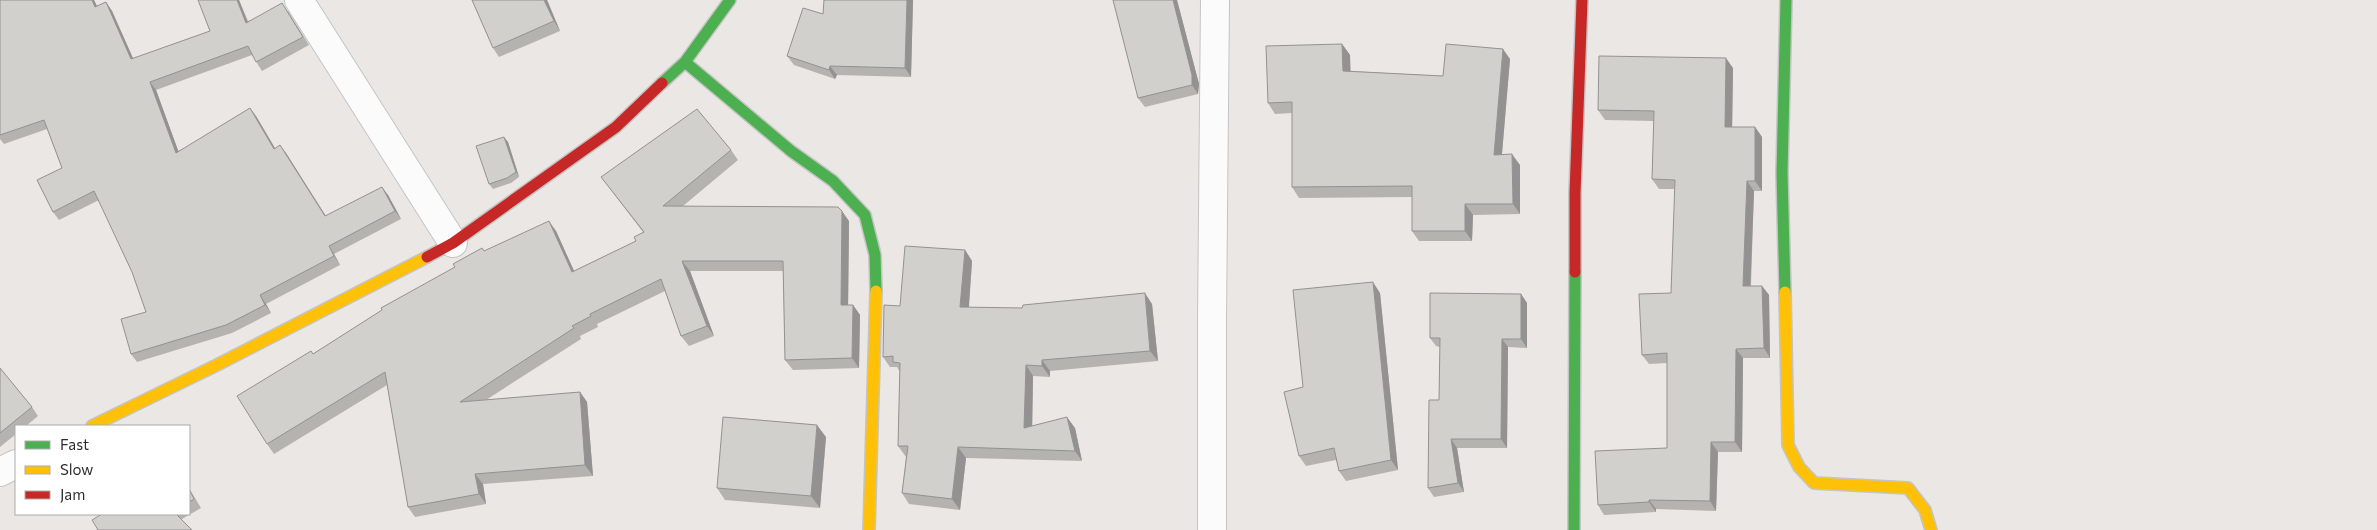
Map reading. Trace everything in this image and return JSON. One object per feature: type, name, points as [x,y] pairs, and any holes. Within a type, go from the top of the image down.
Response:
[{"type":"street","points":[[299,0],[453,243]]},
{"type":"street","points":[[94,425],[217,365],[453,243],[616,127],[685,62],[730,0]]},
{"type":"street","points":[[1212,530],[1215,0]]},
{"type":"street","points":[[1574,530],[1575,193],[1582,0]]},
{"type":"street","points":[[1786,0],[1782,172],[1788,446],[1799,467],[1814,482],[1908,488],[1925,510],[1931,530]]},
{"type":"street","points":[[685,62],[791,151],[834,181],[865,215],[875,255],[876,310],[869,530]]},
{"type":"street","points":[[0,472],[15,464]]},
{"type":"building","points":[[0,0],[92,0],[95,7],[106,2],[131,59],[210,31],[198,0],[237,0],[246,23],[282,3],[303,37],[256,62],[248,46],[150,82],[176,153],[250,108],[274,149],[280,145],[325,216],[382,187],[395,211],[329,246],[334,256],[260,295],[265,305],[226,325],[131,354],[121,319],[146,312],[132,272],[94,191],[53,212],[37,180],[62,168],[44,120],[0,135]]},
{"type":"building","points":[[472,0],[544,0],[554,21],[493,48]]},
{"type":"building","points":[[824,0],[907,0],[905,68],[830,66],[829,70],[787,56],[803,8],[823,14]]},
{"type":"building","points":[[1113,0],[1173,0],[1192,75],[1192,85],[1138,98]]},
{"type":"building","points":[[1342,44],[1343,71],[1443,76],[1446,44],[1503,49],[1494,155],[1512,154],[1513,204],[1465,204],[1465,231],[1412,231],[1412,186],[1292,187],[1292,102],[1268,103],[1266,46]]},
{"type":"building","points":[[1599,56],[1726,58],[1725,127],[1755,127],[1755,181],[1747,181],[1743,286],[1762,286],[1764,348],[1736,349],[1735,442],[1711,442],[1710,501],[1649,500],[1649,502],[1598,505],[1595,451],[1667,448],[1667,353],[1642,355],[1639,294],[1671,293],[1675,180],[1652,179],[1654,111],[1598,110]]},
{"type":"building","points":[[697,109],[731,150],[663,206],[838,207],[842,211],[841,305],[853,305],[852,358],[785,360],[783,261],[682,261],[707,326],[681,336],[661,279],[590,314],[591,316],[572,326],[574,328],[460,402],[580,392],[585,465],[475,474],[479,494],[408,507],[385,372],[267,444],[237,396],[311,351],[313,354],[382,310],[381,308],[455,267],[453,264],[482,248],[484,251],[549,221],[572,272],[636,241],[634,237],[644,232],[601,177]]},
{"type":"building","points":[[504,137],[516,172],[507,178],[489,184],[476,146]]},
{"type":"building","points":[[905,246],[965,250],[960,307],[1022,308],[1023,305],[1145,293],[1150,351],[1042,360],[1042,366],[1026,365],[1024,428],[1067,417],[1075,451],[958,447],[952,499],[902,493],[908,446],[898,446],[900,363],[893,362],[893,356],[883,357],[884,305],[900,306]]},
{"type":"building","points":[[1373,282],[1391,460],[1339,471],[1334,448],[1299,456],[1284,392],[1303,387],[1293,290]]},
{"type":"building","points":[[1430,293],[1521,294],[1521,339],[1502,339],[1501,439],[1451,439],[1458,483],[1428,488],[1429,400],[1439,400],[1440,338],[1430,338]]},
{"type":"building","points":[[0,368],[32,407],[0,433]]},
{"type":"building","points":[[723,417],[817,425],[811,496],[717,488]]},
{"type":"building","points":[[190,491],[194,499],[190,501]]},
{"type":"building","points":[[100,515],[177,515],[192,530],[98,530],[92,520]]},
{"type":"traffic: fast","points":[[662,83],[685,62],[730,0]]},
{"type":"traffic: fast","points":[[1785,292],[1782,173],[1786,0]]},
{"type":"traffic: fast","points":[[685,62],[791,151],[833,181],[865,215],[875,255],[876,291]]},
{"type":"traffic: fast","points":[[1574,530],[1575,272]]},
{"type":"traffic: slow","points":[[94,425],[217,365],[427,257]]},
{"type":"traffic: slow","points":[[869,530],[876,291]]},
{"type":"traffic: slow","points":[[1785,292],[1788,445],[1799,467],[1814,483],[1908,488],[1925,510],[1931,530]]},
{"type":"traffic: jam","points":[[1575,272],[1575,193],[1582,0]]},
{"type":"traffic: jam","points":[[427,257],[453,243],[616,127],[662,83]]}]
